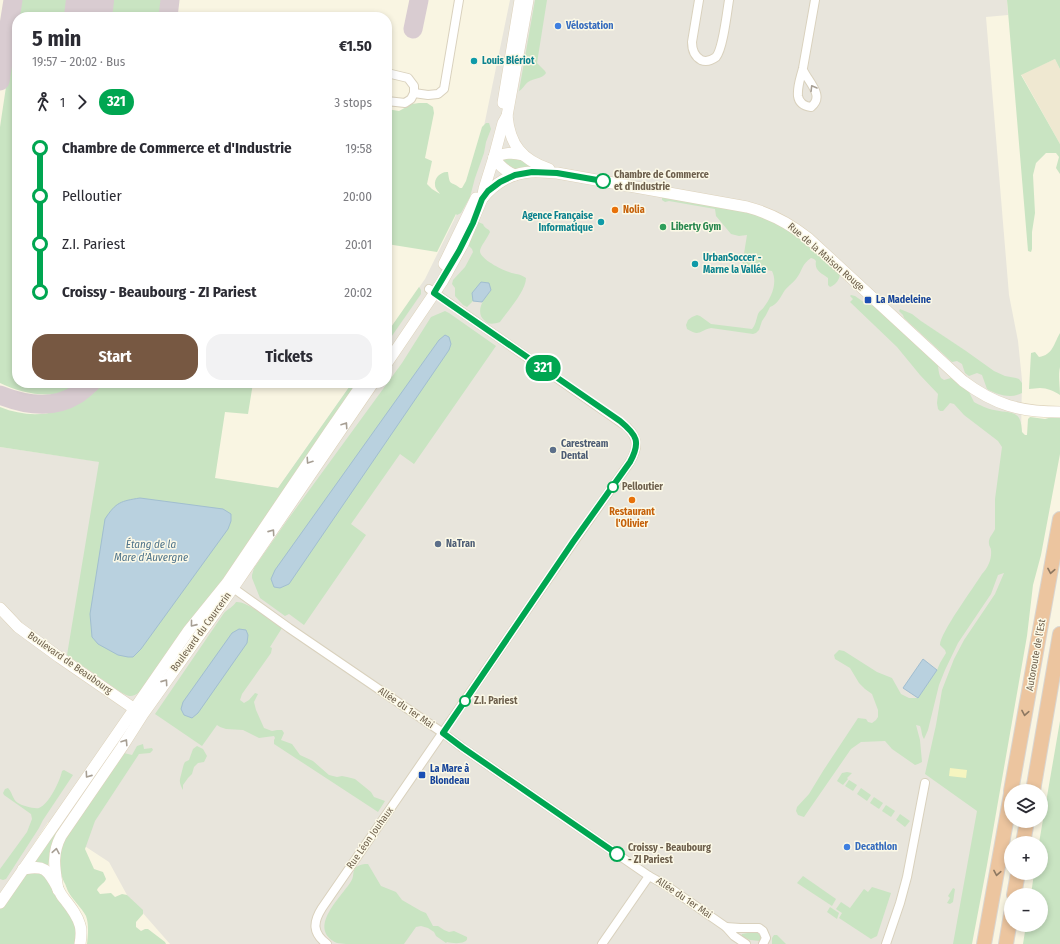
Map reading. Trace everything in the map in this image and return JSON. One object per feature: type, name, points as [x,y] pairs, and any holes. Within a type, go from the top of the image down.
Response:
[{"type":"highway","name":"Autoroute de l’Est","points":[[1012,784],[1060,519]]},
{"type":"highway","name":"Autoroute de l’Est","points":[[1033,784],[1060,634]]},
{"type":"highway","name":"Autoroute de l’Est","points":[[984,944],[1005,828]]},
{"type":"highway","points":[[1006,944],[1008,932]]},
{"type":"main road","points":[[520,0],[502,110],[510,133],[517,148],[523,155],[534,163],[557,173]]},
{"type":"main road","points":[[392,355],[432,291],[461,249],[473,223],[505,120],[528,0]]},
{"type":"main road","points":[[494,156],[510,152],[523,155]]},
{"type":"main road","points":[[494,156],[500,167],[508,173],[515,175]]},
{"type":"main road","points":[[483,194],[494,186],[515,175],[532,172],[557,173]]},
{"type":"main road","name":"Rue de la Maison Rouge","points":[[557,173],[747,206],[770,214],[797,229],[808,238],[963,381],[973,388],[992,400],[1012,407],[1033,411],[1060,412]]},
{"type":"main road","points":[[392,343],[432,291]]},
{"type":"main road","name":"Boulevard du Courcerin","points":[[230,585],[329,432],[360,388]]},
{"type":"main road","name":"Boulevard du Courcerin","points":[[0,902],[310,477],[370,388]]},
{"type":"main road","name":"Boulevard de Beaubourg","points":[[0,608],[18,627],[138,711]]},
{"type":"main road","name":"Boulevard du Courcerin","points":[[58,890],[54,852],[60,836],[118,753],[138,711]]},
{"type":"main road","points":[[24,869],[37,867],[44,870],[51,876],[58,890],[75,913],[78,920],[81,933],[80,944]]},
{"type":"street","points":[[414,93],[428,95],[438,94],[444,89],[459,0]]},
{"type":"street","points":[[699,0],[692,48],[693,52],[701,60],[706,61],[715,58],[721,47],[729,0]]},
{"type":"street","points":[[803,70],[815,0]]},
{"type":"street","points":[[392,74],[408,78],[414,86],[414,93],[405,103],[392,102]]},
{"type":"street","name":"Rue Léon Jouhaux","points":[[327,944],[320,938],[316,931],[315,924],[317,916],[573,542],[630,462],[634,454],[636,444],[632,432],[620,421],[432,291]]},
{"type":"street","name":"Allée du 1er Mai","points":[[230,585],[289,628],[463,748],[726,927],[734,936],[746,944]]},
{"type":"street","points":[[886,944],[904,890],[925,783]]},
{"type":"street","points":[[602,944],[649,876]]},
{"type":"street","points":[[726,927],[759,928],[763,931],[766,938],[763,944]]},
{"type":"shaded area","points":[[19,0],[80,0],[79,12],[17,12]]},
{"type":"shaded area","points":[[101,0],[166,0],[165,12],[100,12]]},
{"type":"shaded area","points":[[510,0],[1007,0],[1008,15],[986,17],[1009,295],[1018,341],[1022,380],[1021,437],[983,779],[955,944],[170,944],[127,895],[109,862],[48,822],[0,895],[0,447],[278,488],[348,388],[392,388],[392,326],[425,279],[454,220],[477,160]]},
{"type":"shaded area","points":[[535,0],[547,0],[537,63],[546,73],[528,82],[519,91]]},
{"type":"shaded area","points":[[1007,0],[1060,0],[1060,69],[1055,59],[1021,75],[1060,144],[1060,174],[1056,168],[1059,157],[1056,153],[1046,153],[1036,163],[1033,175],[1035,213],[1031,252],[1028,251]]},
{"type":"shaded area","points":[[12,47],[12,388],[73,388],[64,392],[46,395],[36,394],[17,390],[8,387],[0,383],[0,127]]},
{"type":"shaded area","points":[[1055,59],[1060,69],[1060,144],[1021,74]]},
{"type":"shaded area","points":[[427,103],[433,107],[434,113],[425,158],[432,161],[427,184],[440,194],[435,186],[435,182],[441,174],[445,172],[448,172],[451,183],[462,188],[466,181],[482,127],[486,123],[489,123],[491,129],[470,197],[461,213],[456,214],[437,252],[392,245],[392,110],[399,111],[412,104]]},
{"type":"shaded area","points":[[514,156],[536,168],[514,170],[501,159]]},
{"type":"shaded area","points":[[662,197],[753,213],[792,231],[840,273],[838,280],[830,287],[828,285],[828,278],[817,269],[816,261],[811,258],[805,263],[796,279],[785,290],[777,302],[770,307],[759,330],[756,333],[753,334],[711,328],[699,333],[694,333],[687,329],[686,325],[688,320],[697,315],[711,324],[752,329],[758,313],[767,303],[771,295],[774,285],[774,276],[772,271],[742,266],[747,235],[739,236],[731,234],[716,216],[715,209],[669,201],[665,202],[662,200]]},
{"type":"shaded area","points":[[478,222],[483,224],[490,232],[480,249],[481,254],[492,264],[512,273],[522,275],[526,278],[523,289],[516,301],[500,322],[494,324],[487,322],[480,313],[481,305],[491,290],[473,293],[473,301],[467,307],[463,305],[455,296],[455,288],[452,284],[453,280],[465,267],[473,252],[467,244]]},
{"type":"shaded area","points":[[419,287],[421,294],[392,336],[392,326]]},
{"type":"shaded area","points":[[851,295],[876,307],[937,362],[941,378],[944,380],[951,378],[969,392],[974,402],[984,407],[1011,413],[1017,416],[1020,419],[1022,432],[1025,435],[1027,435],[1028,419],[1030,417],[1045,419],[1052,417],[1060,418],[1060,454],[1041,555],[1033,585],[1027,636],[972,944],[953,944],[977,811],[925,774],[942,690],[954,659],[964,640],[995,594],[1004,573],[998,575],[991,594],[958,643],[939,685],[928,730],[924,739],[920,726],[916,725],[920,740],[922,762],[915,765],[892,749],[885,741],[861,742],[851,749],[804,817],[798,815],[796,811],[797,807],[809,794],[858,718],[866,719],[868,722],[872,723],[878,717],[878,710],[872,694],[859,683],[850,668],[835,659],[834,655],[839,650],[844,651],[877,672],[892,678],[901,694],[909,698],[918,698],[937,670],[946,653],[940,645],[945,631],[989,563],[991,549],[989,540],[995,529],[995,499],[1002,447],[998,441],[964,415],[954,404],[950,403],[943,411],[938,409],[938,394],[897,347],[850,302],[853,299],[850,296]]},
{"type":"shaded area","points":[[900,309],[912,314],[994,371],[1005,376],[1019,379],[1022,383],[1022,393],[1013,396],[1004,396],[987,389],[982,375],[977,373],[969,376],[965,373],[962,364],[957,361],[952,362],[904,318],[899,311]]},
{"type":"shaded area","points":[[445,311],[496,346],[414,464],[400,454],[351,524],[366,535],[304,625],[289,614],[285,616],[260,598],[252,578],[254,568],[384,388],[392,388],[392,377],[431,317]]},
{"type":"shaded area","points":[[1060,333],[1060,395],[1053,391],[1040,388],[1029,389],[1031,353],[1035,352],[1039,357],[1047,354]]},
{"type":"shaded area","points":[[99,388],[252,388],[248,414],[225,412],[215,478],[278,488],[348,388],[357,388],[263,526],[140,692],[132,696],[128,696],[119,691],[67,655],[99,462],[0,447],[0,407],[20,413],[50,413],[79,403]]},
{"type":"shaded area","points":[[236,602],[253,608],[282,628],[270,647],[272,648],[271,653],[242,694],[240,700],[244,703],[255,693],[258,694],[254,702],[264,728],[272,731],[282,730],[284,733],[281,740],[292,744],[300,755],[313,761],[329,775],[355,779],[371,792],[374,797],[385,801],[378,812],[274,744],[274,736],[259,738],[243,730],[226,729],[217,725],[202,746],[155,714],[224,613]]},
{"type":"shaded area","points":[[1060,721],[1060,944],[1023,944],[1025,932],[1048,932],[1048,888],[1032,888],[1033,880],[1048,880],[1048,836],[1040,836],[1042,828],[1048,828],[1048,791]]},
{"type":"shaded area","points":[[143,744],[144,749],[152,748],[153,750],[150,753],[139,754],[95,821],[85,849],[94,869],[103,872],[106,879],[97,890],[100,894],[111,893],[115,897],[122,894],[127,895],[143,910],[143,914],[136,922],[136,927],[141,931],[148,929],[166,944],[87,944],[87,919],[69,893],[64,882],[59,864],[59,854],[66,837],[124,753],[132,755],[137,746]]},
{"type":"shaded area","points":[[197,746],[203,749],[207,756],[204,762],[198,763],[194,767],[192,774],[183,785],[183,790],[180,780],[183,765],[189,760],[193,749]]},
{"type":"shaded area","points":[[64,770],[73,775],[6,879],[0,879],[0,869],[27,832],[32,819],[31,814],[4,795],[3,793],[5,789],[8,788],[18,803],[28,807],[39,808],[47,802],[59,780],[62,771]]},
{"type":"shaded area","points":[[842,773],[852,773],[843,785],[837,781]]},
{"type":"shaded area","points":[[849,780],[857,785],[853,791],[845,786]]},
{"type":"shaded area","points":[[861,788],[871,795],[867,801],[857,794]]},
{"type":"shaded area","points":[[874,797],[883,803],[879,809],[870,803]]},
{"type":"shaded area","points":[[886,805],[895,811],[891,817],[882,811]]},
{"type":"shaded area","points":[[900,814],[910,821],[905,827],[896,820]]},
{"type":"shaded area","points":[[58,827],[60,829],[50,850],[48,868],[33,864]]},
{"type":"shaded area","points":[[368,864],[381,886],[396,892],[402,900],[426,913],[433,926],[438,926],[449,932],[454,931],[467,937],[466,941],[460,943],[446,943],[436,936],[434,932],[421,926],[416,927],[404,944],[341,944],[328,937],[325,930],[325,922],[328,914],[352,880],[356,867]]},
{"type":"shaded area","points":[[44,872],[73,921],[76,929],[75,944],[0,944],[0,909],[26,873]]},
{"type":"shaded area","points":[[803,876],[836,899],[832,906],[797,883]]},
{"type":"shaded area","points":[[872,887],[891,893],[877,936],[871,939],[839,918],[842,913],[836,909],[841,902],[850,908],[864,889],[868,892]]},
{"type":"shaded area","points":[[953,888],[955,889],[953,902],[950,904],[947,903],[950,898],[948,896]]},
{"type":"shaded area","points":[[830,907],[839,913],[837,919],[827,912]]},
{"type":"shaded area","points":[[753,932],[758,933],[761,936],[760,941],[750,940],[741,936],[742,934]]},
{"type":"shaded area","points":[[774,935],[777,935],[786,944],[772,944],[772,938]]},
{"type":"sand","points":[[950,768],[967,770],[966,778],[949,776]]},
{"type":"water","points":[[481,282],[489,283],[491,290],[482,302],[473,301],[472,293]]},
{"type":"water","points":[[445,335],[449,337],[451,344],[449,350],[289,584],[280,588],[274,587],[271,579],[275,570],[439,340]]},
{"type":"water","name":"Étang de la Mare d’Auvergne","points":[[140,498],[223,509],[231,514],[231,521],[228,529],[141,649],[133,657],[128,657],[118,655],[98,644],[92,637],[90,614],[105,519],[112,509],[123,501]]},
{"type":"water","points":[[239,629],[246,630],[248,635],[247,643],[198,713],[192,718],[184,715],[181,709],[183,702],[232,633]]},
{"type":"water","points":[[923,659],[937,670],[918,698],[903,688]]},
{"type":"taxiway","points":[[0,81],[13,0]]},
{"type":"taxiway","points":[[169,12],[170,0]]},
{"type":"taxiway","points":[[413,29],[419,0]]},
{"type":"taxiway","points":[[0,395],[29,403],[48,404],[67,400],[85,388]]},
{"type":"runway","points":[[89,12],[90,0]]},
{"type":"bus line","name":"321","points":[[603,181],[557,173],[532,172],[515,175],[500,182],[488,191],[482,199],[473,223],[455,259],[434,293],[620,421],[632,432],[636,444],[636,448],[630,462],[573,542],[443,733],[617,854]]},
{"type":"place","name":"Vélostation","points":[[558,26]]},
{"type":"place","name":"Louis Blériot","points":[[474,61]]},
{"type":"place","name":"Chambre de Commerce et d'Industrie","points":[[603,181]]},
{"type":"place","name":"Nolia","points":[[615,210]]},
{"type":"place","name":"Agence Française Informatique","points":[[601,222]]},
{"type":"place","name":"Liberty Gym","points":[[663,227]]},
{"type":"place","name":"UrbanSoccer - Marne la Vallée","points":[[695,264]]},
{"type":"place","name":"La Madeleine","points":[[868,300]]},
{"type":"place","name":"Carestream Dental","points":[[553,450]]},
{"type":"place","name":"Pelloutier","points":[[613,487]]},
{"type":"place","name":"Restaurant l'Olivier","points":[[632,500]]},
{"type":"place","name":"NaTran","points":[[438,544]]},
{"type":"place","name":"Z.I. Pariest","points":[[465,701]]},
{"type":"place","name":"La Mare à Blondeau","points":[[422,775]]},
{"type":"place","name":"Decathlon","points":[[847,847]]},
{"type":"place","name":"Croissy - Beaubourg - ZI Pariest","points":[[617,854]]}]
